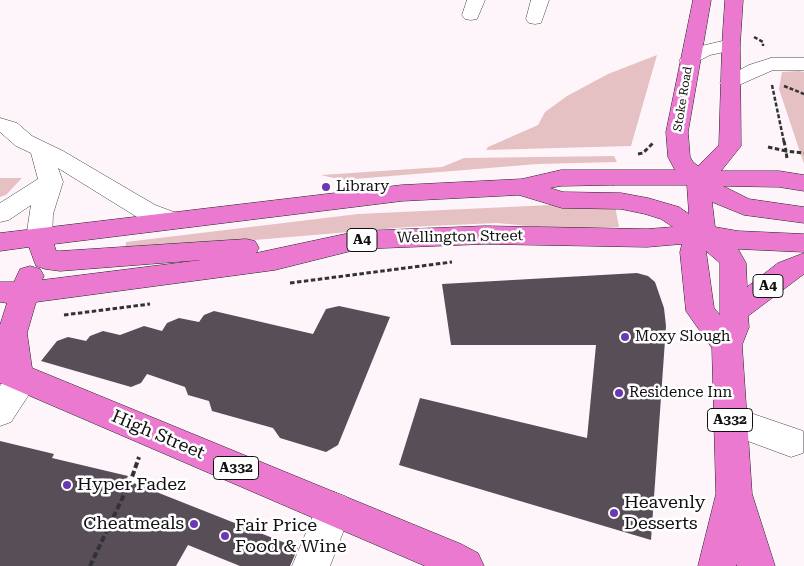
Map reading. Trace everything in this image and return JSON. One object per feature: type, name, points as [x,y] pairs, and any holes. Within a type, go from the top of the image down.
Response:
[{"type":"main road","name":"Stoke Road","points":[[702,0],[689,60],[677,132],[678,156],[684,166],[722,197],[744,207],[804,215]]},
{"type":"main road","points":[[698,179],[716,164],[730,146],[731,46],[734,0]]},
{"type":"main road","points":[[730,146],[744,161],[783,170],[804,183]]},
{"type":"main road","points":[[0,242],[402,193],[522,187],[561,178],[698,179],[783,170]]},
{"type":"main road","points":[[698,179],[703,234],[696,242],[693,252],[700,311],[727,345]]},
{"type":"main road","points":[[522,187],[562,200],[621,201],[648,206],[670,213],[703,234]]},
{"type":"main road","name":"Wellington Street","points":[[14,300],[275,260],[359,240],[485,235],[647,238],[703,234],[738,240],[804,243]]},
{"type":"main road","name":"A332","points":[[703,234],[727,253],[733,263],[734,327],[727,345],[734,494]]},
{"type":"main road","points":[[40,238],[45,259],[60,261],[359,240]]},
{"type":"main road","points":[[13,375],[12,333],[14,300],[40,238]]},
{"type":"main road","name":"A4","points":[[734,312],[788,270],[804,263]]},
{"type":"main road","name":"High Street","points":[[13,375],[448,557],[465,566]]},
{"type":"main road","points":[[717,566],[734,494]]},
{"type":"main road","points":[[734,494],[756,566]]},
{"type":"street","points":[[535,19],[540,0]]},
{"type":"street","points":[[689,60],[704,51],[731,46]]},
{"type":"street","points":[[730,83],[756,68],[771,64],[804,64]]},
{"type":"street","points":[[0,125],[9,128],[24,141],[55,156],[91,180],[146,211],[170,220]]},
{"type":"street","points":[[40,238],[41,214],[51,182],[41,150]]},
{"type":"street","points":[[0,214],[51,182]]},
{"type":"street","points":[[0,412],[13,375]]},
{"type":"street","points":[[730,420],[791,442]]},
{"type":"street","points":[[312,566],[334,509]]},
{"type":"path","points":[[771,80],[786,151],[783,170]]},
{"type":"path","points":[[768,147],[804,153]]},
{"type":"path","points":[[280,285],[407,266],[460,261]]},
{"type":"path","points":[[14,300],[75,315],[153,303]]},
{"type":"path","points":[[90,566],[132,480]]},
{"type":"shaded area","points":[[657,55],[631,146],[486,150],[488,147],[538,125],[545,112],[567,96],[608,74]]},
{"type":"shaded area","points":[[782,72],[804,72],[804,164],[779,89]]},
{"type":"shaded area","points":[[614,156],[617,162],[538,164],[342,180],[321,175],[442,167],[464,158]]},
{"type":"shaded area","points":[[0,178],[22,178],[6,195],[0,197]]},
{"type":"shaded area","points":[[551,205],[615,206],[619,227],[559,229],[497,223],[408,227],[125,251],[126,242],[358,214]]},
{"type":"building","points":[[637,273],[648,276],[655,282],[664,308],[666,326],[651,540],[399,465],[420,398],[587,438],[596,345],[451,345],[442,284]]},
{"type":"building","points":[[339,306],[390,317],[338,445],[326,452],[280,438],[273,428],[212,411],[209,401],[188,395],[185,387],[147,374],[141,383],[131,387],[41,361],[57,341],[68,337],[86,341],[90,336],[103,331],[120,335],[144,326],[162,331],[167,323],[179,318],[199,322],[204,315],[214,311],[313,334],[326,309]]},
{"type":"building","points":[[0,441],[54,454],[52,458],[128,476],[126,480],[298,548],[290,566],[240,566],[188,545],[176,566],[0,566]]},
{"type":"place","name":"Library","points":[[326,187]]},
{"type":"place","name":"Moxy Slough","points":[[625,337]]},
{"type":"place","name":"Residence Inn","points":[[619,393]]},
{"type":"place","name":"Hyper Fadez","points":[[67,485]]},
{"type":"place","name":"Heavenly Desserts","points":[[614,513]]},
{"type":"place","name":"Cheatmeals","points":[[194,524]]},
{"type":"place","name":"Fair Price Food & Wine","points":[[225,536]]}]
